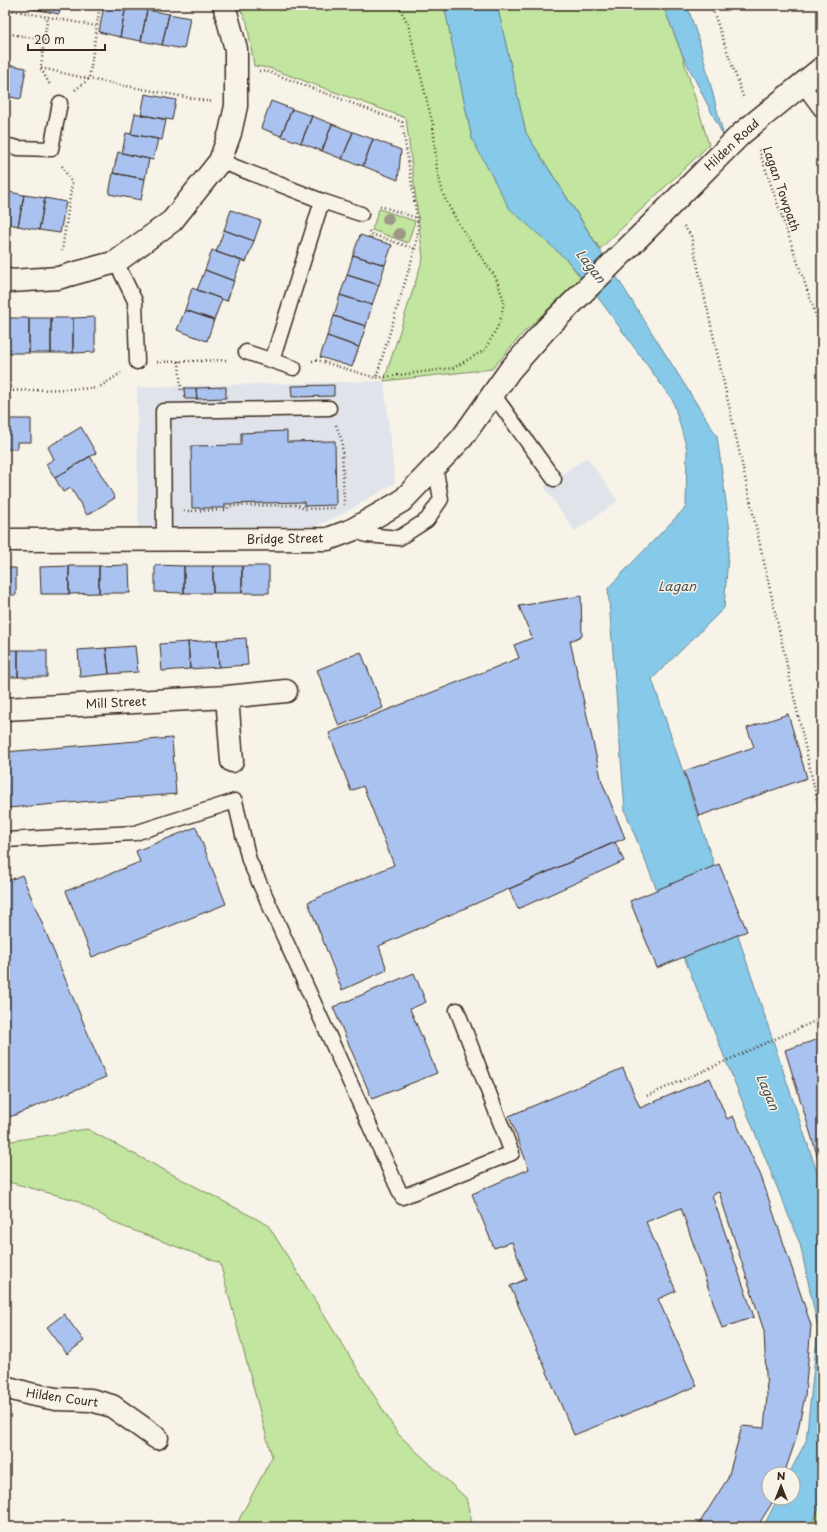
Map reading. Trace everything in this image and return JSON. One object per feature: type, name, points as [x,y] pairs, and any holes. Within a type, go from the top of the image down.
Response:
[{"type":"street","points":[[5,279],[11,281],[58,278],[116,262],[172,221],[220,161],[230,133],[236,106],[236,49],[224,5]]},
{"type":"street","name":"Hilden Road","points":[[546,329],[671,205],[699,175],[747,129],[822,68]]},
{"type":"street","name":"Bridge Street","points":[[5,540],[328,539],[348,521],[402,501],[462,438],[510,370],[546,329]]},
{"type":"street","name":"Mill Street","points":[[5,709],[227,697],[286,691]]},
{"type":"street","points":[[227,697],[232,761]]},
{"type":"street","name":"Hilden Court","points":[[5,1387],[36,1396],[56,1399],[91,1400],[112,1406],[157,1438]]},
{"type":"lane","points":[[802,84],[822,111]]},
{"type":"lane","points":[[5,145],[18,148],[50,149],[60,103]]},
{"type":"lane","points":[[220,161],[361,214]]},
{"type":"lane","points":[[272,361],[322,200]]},
{"type":"lane","points":[[116,262],[135,302],[137,362]]},
{"type":"lane","points":[[246,352],[294,368]]},
{"type":"lane","points":[[493,394],[554,479]]},
{"type":"lane","points":[[164,539],[163,411],[329,408]]},
{"type":"lane","points":[[348,521],[367,535],[399,538],[427,520],[441,499],[435,466]]},
{"type":"lane","points":[[5,840],[135,833],[235,801],[249,860],[402,1197],[512,1153],[457,1010]]},
{"type":"path","points":[[89,79],[100,5]]},
{"type":"path","points":[[294,368],[316,360],[376,378],[453,368],[485,350],[500,322],[504,301],[496,278],[460,226],[444,197],[437,170],[433,125],[408,24],[398,5]]},
{"type":"path","name":"Lagan Towpath","points":[[711,5],[742,94],[750,109],[747,129],[755,139],[758,146],[822,332]]},
{"type":"path","points":[[5,9],[96,26]]},
{"type":"path","points":[[48,16],[41,68],[89,79],[236,106]]},
{"type":"path","points":[[5,33],[44,40]]},
{"type":"path","points":[[236,69],[270,72],[402,122],[418,230],[415,249],[376,378]]},
{"type":"path","points":[[50,149],[72,183],[58,278]]},
{"type":"path","points":[[415,249],[370,234],[361,214],[381,205],[417,218]]},
{"type":"path","points":[[671,205],[691,236],[822,822]]},
{"type":"path","points":[[179,362],[181,392]]},
{"type":"path","points":[[329,408],[342,441],[344,508],[348,521]]},
{"type":"path","points":[[164,511],[225,510],[230,506],[298,505],[304,509],[344,508]]},
{"type":"path","points":[[647,1096],[822,1018]]},
{"type":"shaded area","points":[[384,381],[395,483],[339,516],[315,526],[138,527],[137,387]]},
{"type":"shaded area","points":[[587,457],[618,501],[575,531],[544,487]]},
{"type":"green space","points":[[238,5],[444,5],[472,139],[581,278],[524,332],[492,369],[384,381],[423,258],[406,118],[269,68],[254,66],[247,22]]},
{"type":"green space","points":[[497,5],[663,5],[682,54],[709,145],[600,249],[526,133]]},
{"type":"green space","points":[[379,209],[415,221],[408,243],[372,230]]},
{"type":"green space","points":[[87,1129],[268,1225],[398,1434],[466,1498],[473,1527],[235,1527],[272,1457],[220,1263],[119,1225],[75,1200],[5,1181],[5,1142]]},
{"type":"green space","points":[[822,1501],[822,1527],[811,1527]]},
{"type":"water","name":"Lagan","points":[[444,5],[497,5],[526,133],[717,436],[730,531],[724,608],[652,679],[822,1187],[822,1501],[811,1527],[763,1527],[774,1506],[801,1506],[801,1466],[793,1466],[806,1441],[818,1328],[800,1244],[625,811],[608,588],[686,507],[687,449],[673,401],[602,303],[568,261],[509,208],[472,139]]},
{"type":"water","points":[[663,5],[687,5],[700,44],[724,137],[682,54]]},
{"type":"building","points":[[29,5],[61,5],[59,14],[28,8]]},
{"type":"building","points":[[104,5],[126,6],[120,37],[99,32]]},
{"type":"building","points":[[126,6],[147,10],[141,41],[120,37]]},
{"type":"building","points":[[147,10],[169,14],[162,45],[141,41]]},
{"type":"building","points":[[169,14],[190,18],[184,49],[162,45]]},
{"type":"building","points":[[5,64],[26,68],[21,99],[5,96]]},
{"type":"building","points":[[145,94],[176,100],[172,120],[141,115]]},
{"type":"building","points":[[271,101],[292,109],[281,136],[261,128]]},
{"type":"building","points":[[292,109],[312,116],[301,143],[281,136]]},
{"type":"building","points":[[135,113],[166,120],[162,140],[131,134]]},
{"type":"building","points":[[312,116],[332,124],[322,151],[301,143]]},
{"type":"building","points":[[332,124],[353,132],[342,159],[322,151]]},
{"type":"building","points":[[353,132],[373,139],[363,166],[342,159]]},
{"type":"building","points":[[126,133],[158,139],[153,160],[122,153]]},
{"type":"building","points":[[373,139],[401,150],[398,180],[363,166]]},
{"type":"building","points":[[118,152],[149,159],[145,179],[113,173]]},
{"type":"building","points":[[113,173],[145,179],[141,200],[109,194]]},
{"type":"building","points":[[5,191],[24,195],[18,226],[5,223]]},
{"type":"building","points":[[24,195],[45,198],[39,230],[18,226]]},
{"type":"building","points":[[45,198],[66,202],[60,233],[39,230]]},
{"type":"building","points":[[231,210],[261,221],[254,241],[224,230]]},
{"type":"building","points":[[224,230],[254,241],[246,262],[216,252]]},
{"type":"building","points":[[360,235],[392,245],[385,265],[353,255]]},
{"type":"building","points":[[212,250],[241,261],[234,281],[205,270]]},
{"type":"building","points":[[353,255],[385,265],[379,285],[347,275]]},
{"type":"building","points":[[205,270],[234,281],[227,301],[197,290]]},
{"type":"building","points":[[347,275],[379,285],[372,305],[340,295]]},
{"type":"building","points":[[192,288],[222,299],[214,320],[185,310]]},
{"type":"building","points":[[340,295],[372,305],[366,326],[334,316]]},
{"type":"building","points":[[185,310],[214,320],[207,341],[177,330]]},
{"type":"building","points":[[334,316],[366,326],[359,347],[327,336]]},
{"type":"building","points":[[95,317],[95,352],[73,353],[73,318]]},
{"type":"building","points":[[5,318],[7,318],[7,353],[5,353]]},
{"type":"building","points":[[7,318],[29,318],[29,353],[7,353]]},
{"type":"building","points":[[29,318],[51,318],[51,353],[29,353]]},
{"type":"building","points":[[51,318],[73,318],[73,353],[51,353]]},
{"type":"building","points":[[327,336],[359,347],[352,367],[320,357]]},
{"type":"building","points":[[334,385],[334,396],[292,397],[291,386]]},
{"type":"building","points":[[226,387],[226,398],[197,399],[196,388]]},
{"type":"building","points":[[184,388],[196,388],[197,399],[185,399]]},
{"type":"building","points":[[5,419],[31,419],[31,442],[17,442],[17,449],[5,449]]},
{"type":"building","points":[[81,427],[96,453],[55,478],[46,464],[54,459],[48,447]]},
{"type":"building","points":[[287,431],[287,442],[335,441],[336,505],[304,506],[304,502],[225,504],[225,508],[192,508],[191,446],[241,445],[241,433]]},
{"type":"building","points":[[90,456],[115,498],[87,515],[71,488],[63,492],[55,478]]},
{"type":"building","points":[[129,565],[130,593],[99,593],[99,566]]},
{"type":"building","points":[[155,565],[184,566],[184,593],[155,592]]},
{"type":"building","points":[[69,566],[99,566],[99,593],[69,594]]},
{"type":"building","points":[[69,566],[69,594],[41,594],[40,567]]},
{"type":"building","points":[[184,566],[213,566],[213,593],[184,593]]},
{"type":"building","points":[[213,566],[242,566],[242,593],[213,593]]},
{"type":"building","points":[[242,566],[269,566],[269,593],[242,593]]},
{"type":"building","points":[[5,568],[16,568],[16,595],[5,595]]},
{"type":"building","points":[[581,596],[582,636],[570,641],[602,782],[625,838],[379,946],[387,970],[342,990],[308,902],[394,865],[363,786],[351,791],[329,733],[519,658],[514,645],[532,638],[519,606]]},
{"type":"building","points":[[246,638],[248,665],[219,667],[217,640]]},
{"type":"building","points":[[217,640],[219,667],[190,669],[188,642]]},
{"type":"building","points":[[188,642],[190,669],[162,671],[160,644]]},
{"type":"building","points":[[135,646],[138,672],[109,674],[106,648]]},
{"type":"building","points":[[106,648],[109,674],[80,677],[78,650]]},
{"type":"building","points":[[5,650],[18,650],[18,677],[5,677]]},
{"type":"building","points":[[18,650],[47,650],[47,677],[18,677]]},
{"type":"building","points":[[361,652],[383,708],[339,726],[317,670]]},
{"type":"building","points":[[788,714],[807,778],[699,816],[684,771],[754,747],[747,728]]},
{"type":"building","points":[[172,738],[176,794],[8,808],[5,752]]},
{"type":"building","points":[[196,827],[226,904],[92,957],[66,891],[140,862],[136,851]]},
{"type":"building","points":[[615,842],[624,861],[518,909],[509,889]]},
{"type":"building","points":[[719,864],[747,931],[657,968],[630,901]]},
{"type":"building","points":[[22,875],[106,1077],[5,1119],[5,882]]},
{"type":"building","points":[[414,973],[426,1002],[410,1009],[437,1073],[372,1099],[333,1007]]},
{"type":"building","points":[[822,1038],[822,1171],[785,1050]]},
{"type":"building","points":[[623,1068],[640,1108],[710,1078],[727,1119],[733,1116],[761,1176],[811,1325],[805,1396],[796,1439],[787,1466],[761,1466],[761,1506],[770,1506],[757,1527],[697,1527],[728,1478],[742,1426],[764,1428],[767,1397],[764,1331],[719,1192],[712,1195],[754,1317],[722,1328],[681,1208],[646,1222],[676,1291],[658,1299],[697,1386],[574,1435],[510,1286],[526,1279],[512,1242],[494,1248],[472,1194],[529,1169],[509,1116]]},
{"type":"building","points":[[64,1314],[84,1341],[67,1354],[47,1327]]}]
